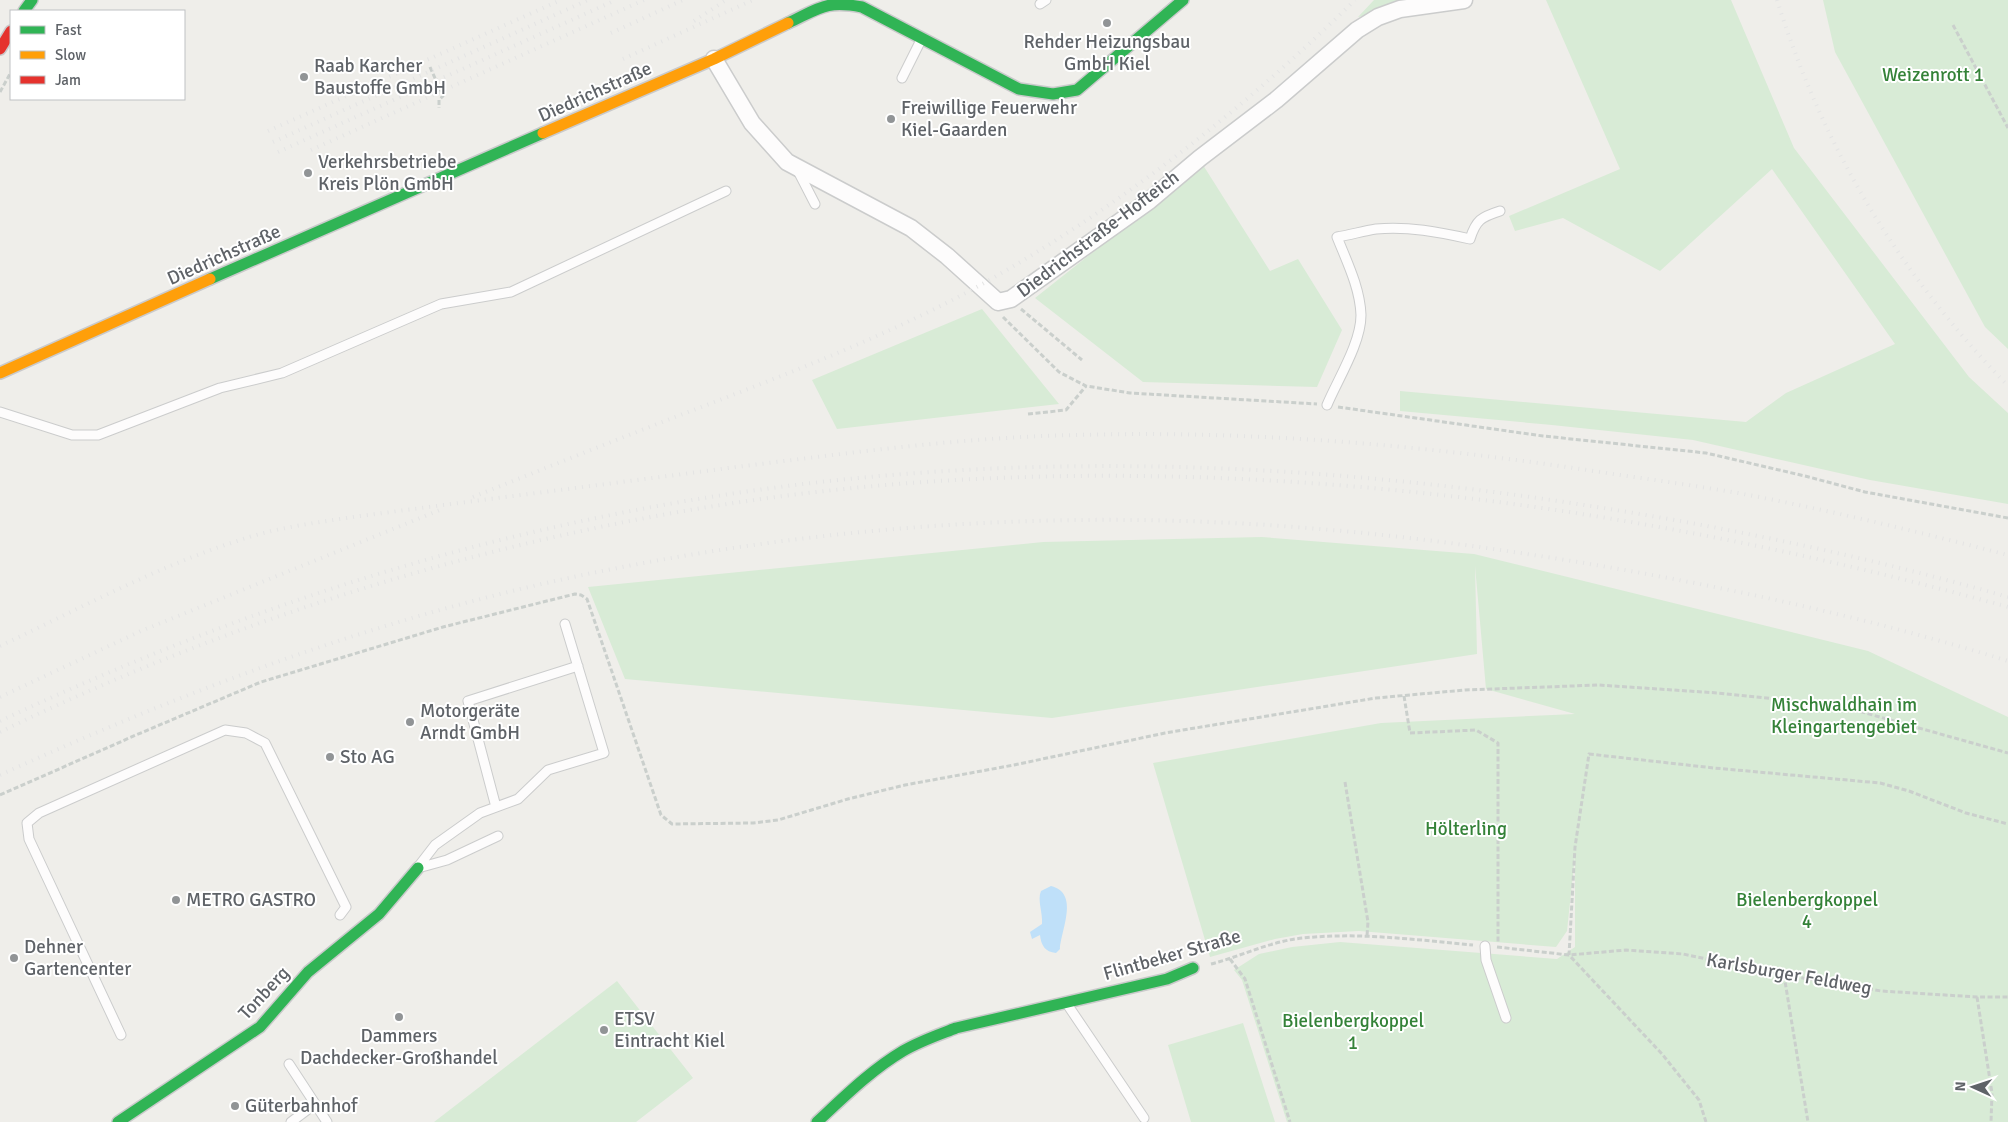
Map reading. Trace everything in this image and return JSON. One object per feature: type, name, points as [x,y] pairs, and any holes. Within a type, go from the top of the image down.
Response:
[{"type":"street","name":"Diedrichstraße","points":[[0,373],[714,58],[825,5],[841,3],[862,6],[1019,89],[1052,94],[1077,90],[1183,0]]},
{"type":"street","name":"Diedrichstraße-Hofteich","points":[[714,58],[752,123],[787,162],[911,228],[1005,300],[1149,201],[1200,158],[1276,100],[1357,30],[1378,17],[1400,9],[1464,0]]},
{"type":"street","points":[[0,48],[10,33]]},
{"type":"street","name":"Tonberg","points":[[118,1122],[260,1027],[308,972],[379,914],[418,868]]},
{"type":"street","name":"Flintbeker Straße","points":[[817,1122],[874,1072],[902,1052],[929,1038],[956,1028],[1167,979],[1193,968]]},
{"type":"lane","points":[[902,78],[922,38]]},
{"type":"lane","points":[[796,166],[815,204]]},
{"type":"lane","points":[[0,412],[72,435],[98,435],[220,388],[282,373],[441,304],[511,292],[726,191]]},
{"type":"lane","points":[[1327,405],[1356,342],[1361,316],[1358,293],[1338,237],[1376,230],[1411,229],[1440,232],[1470,239],[1474,226],[1483,216],[1500,210]]},
{"type":"lane","points":[[418,868],[435,845],[480,813],[518,799],[548,770],[604,753],[565,624]]},
{"type":"lane","points":[[496,807],[468,701],[578,666]]},
{"type":"lane","points":[[121,1035],[29,839],[27,823],[39,813],[225,730],[246,733],[265,743],[346,907],[340,914]]},
{"type":"lane","points":[[418,868],[447,860],[498,836]]},
{"type":"lane","points":[[1485,946],[1486,960],[1506,1018]]},
{"type":"lane","points":[[1066,1003],[1144,1118]]},
{"type":"lane","points":[[289,1064],[327,1122]]},
{"type":"lane","points":[[291,1122],[315,1104]]},
{"type":"path","points":[[1953,25],[2008,128]]},
{"type":"path","points":[[430,67],[443,96],[439,100],[439,108]]},
{"type":"path","points":[[0,92],[10,74]]},
{"type":"path","points":[[1005,300],[1082,360]]},
{"type":"path","points":[[1005,300],[1003,317],[1059,372],[1086,386],[1130,393],[1327,405],[1393,416],[1543,436],[1706,453],[1866,492],[2008,518]]},
{"type":"path","points":[[1028,414],[1066,410],[1086,386]]},
{"type":"path","points":[[0,796],[261,682],[444,627],[575,594],[587,599],[661,815],[672,824],[753,823],[778,820],[848,799],[905,785],[1014,765],[1165,733],[1376,698],[1525,686],[1598,685],[1728,694],[1837,705],[2008,753]]},
{"type":"path","points":[[1404,696],[1410,733],[1476,730],[1498,743],[1498,947]]},
{"type":"path","points":[[1706,1122],[1699,1100],[1662,1054],[1569,955],[1575,847],[1589,754],[1714,768],[1880,783],[1909,791],[1966,814],[2008,824]]},
{"type":"path","points":[[1345,782],[1368,922],[1367,936]]},
{"type":"path","name":"Flintbeker Straße","points":[[1193,968],[1230,959],[1281,942],[1303,938],[1367,936],[1569,955]]},
{"type":"path","name":"Karlsburger Feldweg","points":[[1569,955],[1626,950],[1683,954],[1784,976],[1880,991],[2008,997]]},
{"type":"path","points":[[1230,959],[1245,979],[1290,1122]]},
{"type":"path","points":[[1784,976],[1808,1122]]},
{"type":"path","points":[[1977,997],[1992,1093],[1992,1122]]},
{"type":"green space","points":[[1374,0],[1464,0],[1358,17]]},
{"type":"green space","points":[[1546,0],[1731,0],[1794,148],[1969,377],[2008,413],[2008,504],[1870,480],[1693,440],[1400,411],[1400,391],[1746,422],[1786,393],[1895,344],[1772,169],[1660,271],[1563,218],[1515,231],[1509,216],[1620,169]]},
{"type":"green space","name":"Weizenrott 1","points":[[1823,0],[2008,0],[2008,349],[1985,327],[1835,52]]},
{"type":"green space","points":[[1203,165],[1270,271],[1298,259],[1342,330],[1317,387],[1143,382],[1035,298]]},
{"type":"green space","points":[[982,309],[1059,404],[837,429],[812,380]]},
{"type":"green space","points":[[1262,537],[1474,554],[1868,651],[2008,717],[2008,1122],[1287,1122],[1242,980],[1234,970],[1259,954],[1292,947],[1340,942],[1557,959],[1575,947],[1575,855],[1567,931],[1556,947],[1359,931],[1303,934],[1275,939],[1210,957],[1153,763],[1381,723],[1575,714],[1486,689],[1475,566],[1477,654],[1052,718],[625,679],[588,587],[1043,542]]},
{"type":"green space","name":"ETSV Eintracht Kiel","points":[[617,981],[693,1078],[636,1122],[434,1122]]},
{"type":"green space","points":[[1243,1023],[1275,1122],[1191,1122],[1168,1045]]},
{"type":"water","points":[[1051,886],[1060,890],[1065,896],[1067,904],[1060,949],[1056,953],[1044,947],[1040,935],[1032,939],[1030,932],[1042,924],[1040,895],[1041,891]]},
{"type":"railway","points":[[268,131],[561,0]]},
{"type":"railway","points":[[273,142],[588,0]]},
{"type":"railway","points":[[278,152],[616,0]]},
{"type":"railway","points":[[311,150],[644,0]]},
{"type":"railway","points":[[611,33],[683,0]]},
{"type":"railway","points":[[694,21],[726,0]]},
{"type":"railway","points":[[623,59],[753,0]]},
{"type":"railway","points":[[473,497],[789,373],[859,344],[962,295],[1068,232],[1119,198],[1169,161],[1265,83],[1355,0]]},
{"type":"railway","points":[[1777,0],[1796,55],[1818,108],[1842,158],[1869,207],[1899,254],[1933,299],[2008,386]]},
{"type":"railway","points":[[0,646],[177,563],[251,536],[280,529],[353,517],[821,456],[949,442],[1035,436],[1213,435],[1347,442],[1480,455],[1738,493],[1874,522],[2008,555]]},
{"type":"railway","points":[[0,721],[128,664],[193,638],[324,591],[457,551],[525,534],[657,506],[789,486],[921,473],[1053,467],[1185,467],[1318,474],[1450,487],[1584,505],[1744,533],[1850,556],[2008,597]]},
{"type":"railway","points":[[0,732],[115,680],[233,633],[353,592],[475,556],[599,527],[723,505],[849,488],[975,479],[1106,476],[1236,479],[1366,488],[1496,502],[1626,521],[1754,545],[1882,574],[2008,607]]},
{"type":"railway","points":[[0,697],[141,631],[440,510]]},
{"type":"railway","points":[[0,775],[200,690],[337,642],[475,600],[640,564],[734,548],[829,535],[1020,521],[1212,522],[1342,531],[1480,547],[1584,563],[1745,593],[1851,617],[2008,661]]},
{"type":"traffic: fast","points":[[25,10],[32,0]]},
{"type":"traffic: fast","points":[[788,23],[831,5],[840,4],[862,7],[1019,89],[1053,94],[1077,90],[1183,0]]},
{"type":"traffic: fast","points":[[210,279],[543,133]]},
{"type":"traffic: fast","points":[[118,1122],[260,1027],[308,972],[379,914],[418,868]]},
{"type":"traffic: fast","points":[[817,1122],[858,1084],[891,1058],[929,1038],[956,1028],[1167,979],[1193,968]]},
{"type":"traffic: slow","points":[[543,133],[714,59],[788,23]]},
{"type":"traffic: slow","points":[[0,373],[210,279]]},
{"type":"traffic: jam","points":[[0,49],[10,33]]},
{"type":"place","name":"Rehder Heizungsbau GmbH Kiel","points":[[1107,23]]},
{"type":"place","name":"Raab Karcher Baustoffe GmbH","points":[[304,77]]},
{"type":"place","name":"Freiwillige Feuerwehr Kiel-Gaarden","points":[[891,119]]},
{"type":"place","name":"Verkehrsbetriebe Kreis Plön GmbH","points":[[308,173]]},
{"type":"place","name":"Motorgeräte Arndt GmbH","points":[[410,722]]},
{"type":"place","name":"Sto AG","points":[[330,757]]},
{"type":"place","name":"METRO GASTRO","points":[[176,900]]},
{"type":"place","name":"Dehner Gartencenter","points":[[14,958]]},
{"type":"place","name":"Dammers Dachdecker-Großhandel","points":[[399,1017]]},
{"type":"place","name":"ETSV Eintracht Kiel","points":[[604,1030]]},
{"type":"place","name":"Güterbahnhof","points":[[235,1106]]},
{"type":"park label","name":"Mischwaldhain im Kleingartengebiet","points":[[1844,716]]},
{"type":"park label","name":"Hölterling","points":[[1466,829]]},
{"type":"park label","name":"Bielenbergkoppel 4","points":[[1807,911]]},
{"type":"park label","name":"Bielenbergkoppel 1","points":[[1353,1032]]}]
